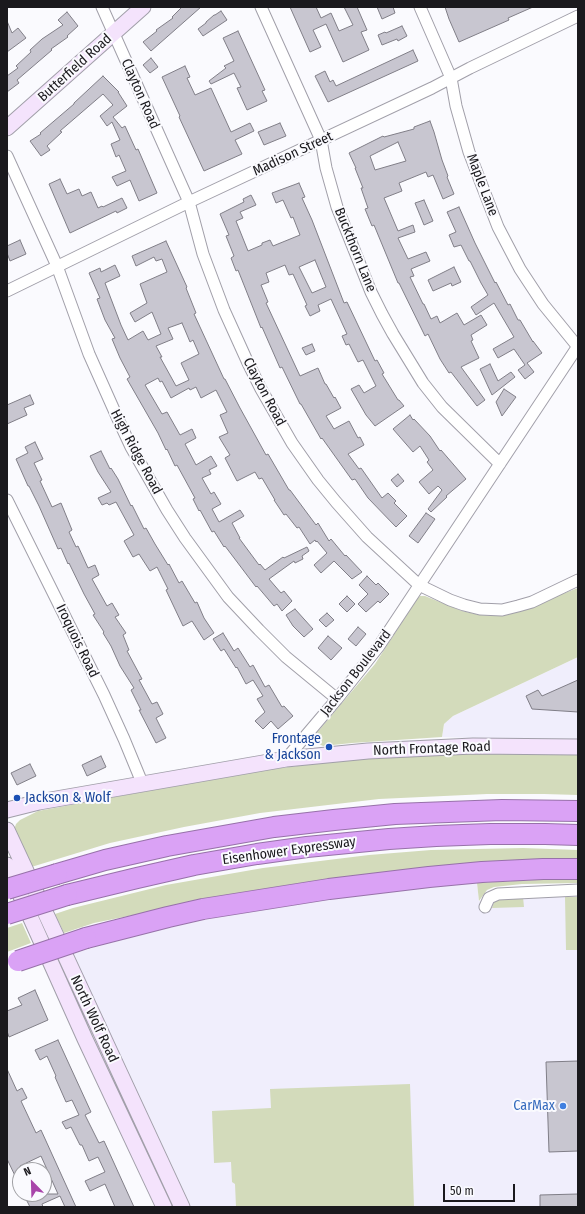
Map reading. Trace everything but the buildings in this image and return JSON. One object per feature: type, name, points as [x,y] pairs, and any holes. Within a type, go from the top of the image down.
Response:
[{"type":"highway","name":"Eisenhower Expressway","points":[[7,889],[105,860],[167,846],[274,827],[395,814],[502,810],[578,811]]},
{"type":"highway","name":"Eisenhower Expressway","points":[[7,914],[67,895],[194,865],[307,847],[436,836],[545,834],[578,836]]},
{"type":"highway","points":[[11,963],[86,938],[128,927],[196,911],[250,901],[329,889],[429,877],[482,872],[578,869]]},
{"type":"main road","name":"Butterfield Road","points":[[7,128],[143,7]]},
{"type":"main road","name":"North Frontage Road","points":[[286,759],[368,751],[472,746],[578,747]]},
{"type":"main road","points":[[7,810],[39,802],[286,759]]},
{"type":"main road","name":"North Wolf Road","points":[[7,830],[182,1207]]},
{"type":"main road","name":"North Wolf Road","points":[[7,865],[85,1038],[164,1207]]},
{"type":"street","name":"Clayton Road","points":[[102,7],[189,202],[203,254],[224,310],[261,388],[292,443],[318,480],[336,502],[367,537],[420,585],[450,600],[464,605],[480,609],[502,610],[532,602],[578,580]]},
{"type":"street","name":"Buckthorn Lane","points":[[261,7],[321,140],[326,168],[337,207],[371,292],[393,334],[423,383],[442,407],[500,464]]},
{"type":"street","name":"Maple Lane","points":[[420,7],[451,78],[456,106],[469,152],[498,227],[520,269],[543,304],[578,346]]},
{"type":"street","name":"Madison Street","points":[[7,291],[189,202],[425,92],[470,68],[578,16]]},
{"type":"street","name":"High Ridge Road","points":[[7,156],[58,266],[89,354],[131,447],[146,474],[185,538],[228,597],[286,657],[338,700]]},
{"type":"street","name":"Jackson Boulevard","points":[[286,759],[338,700],[379,646],[578,346]]},
{"type":"street","name":"Iroquois Road","points":[[7,500],[104,696],[143,785]]},
{"type":"street","points":[[485,907],[489,898],[498,894],[578,890]]},
{"type":"shaded area","points":[[578,657],[578,742],[442,737],[444,724],[453,716]]},
{"type":"shaded area","points":[[477,883],[479,901],[523,897],[578,897],[578,1207],[190,1207],[130,1080],[68,955],[139,935],[235,914],[385,891]]},
{"type":"green space","points":[[578,588],[578,657],[453,716],[444,724],[442,737],[323,746],[313,741],[315,735],[375,664],[420,596],[425,596],[462,611],[480,615],[497,616],[512,613]]},
{"type":"green space","points":[[490,753],[578,754],[578,795],[487,794],[379,799],[260,813],[110,843],[28,868],[14,830],[16,824],[20,820],[38,811],[256,771],[394,756]]},
{"type":"green space","points":[[523,848],[578,850],[578,860],[158,910],[94,923],[64,933],[55,914],[73,908],[166,885],[263,868],[369,855],[431,850]]},
{"type":"green space","points":[[578,879],[578,883],[522,884],[494,887],[487,890],[479,901],[477,883]]},
{"type":"green space","points":[[523,897],[524,907],[492,908],[494,902],[498,899]]},
{"type":"green space","points":[[565,897],[578,897],[578,950],[566,950]]},
{"type":"green space","points":[[22,923],[31,943],[7,952],[7,928]]},
{"type":"green space","points":[[410,1084],[414,1207],[236,1207],[235,1184],[232,1182],[231,1162],[214,1163],[212,1111],[271,1108],[270,1089]]},
{"type":"place","name":"Frontage & Jackson","points":[[329,747]]},
{"type":"place","name":"Jackson & Wolf","points":[[17,798]]},
{"type":"place","name":"CarMax","points":[[563,1106]]}]
